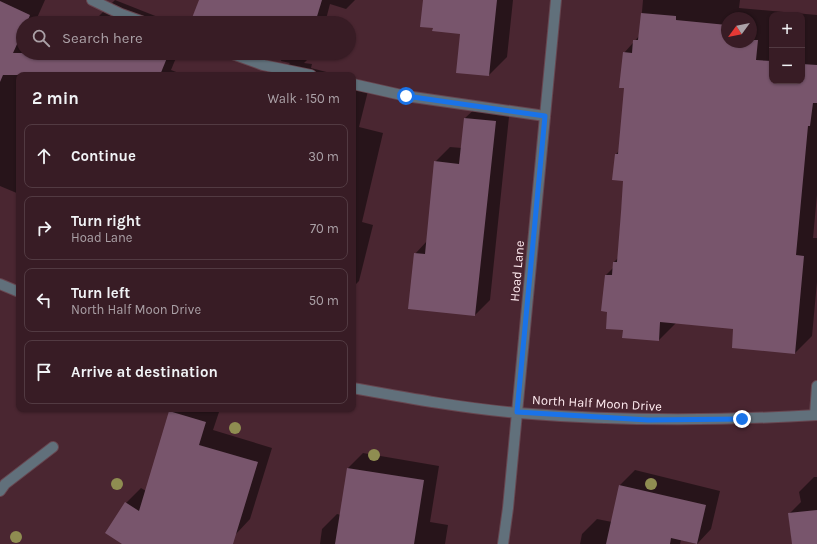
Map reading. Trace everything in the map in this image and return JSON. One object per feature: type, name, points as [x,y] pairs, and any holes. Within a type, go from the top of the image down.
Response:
[{"type":"street","points":[[92,0],[127,16]]},
{"type":"street","name":"Hoad Lane","points":[[503,544],[508,508],[556,0]]},
{"type":"street","points":[[249,60],[263,65],[297,72]]},
{"type":"street","points":[[356,85],[406,96],[545,116]]},
{"type":"street","points":[[0,284],[16,291]]},
{"type":"street","points":[[816,415],[817,386]]},
{"type":"street","name":"North Half Moon Drive","points":[[356,389],[424,401],[517,412],[648,420],[742,419],[816,415]]},
{"type":"street","points":[[0,491],[5,484],[53,447]]},
{"type":"building","points":[[199,0],[322,0],[317,16],[193,16]]},
{"type":"building","points":[[423,0],[497,0],[489,76],[456,73],[460,34],[432,31],[433,28],[420,27]]},
{"type":"building","points":[[0,1],[30,15],[16,16],[16,46],[13,53],[16,53],[16,60],[166,60],[161,72],[16,72],[16,75],[3,75],[0,82]]},
{"type":"building","points":[[641,13],[676,16],[676,20],[721,24],[721,48],[757,48],[758,40],[756,60],[769,61],[769,84],[805,84],[805,64],[817,65],[817,103],[813,103],[810,126],[808,126],[796,255],[804,256],[795,354],[732,348],[733,329],[660,322],[659,341],[622,338],[623,330],[606,329],[607,312],[601,311],[605,275],[612,275],[613,262],[617,262],[623,181],[612,180],[615,154],[618,154],[624,88],[619,88],[623,52],[632,53],[633,40],[638,40]]},
{"type":"building","points":[[464,118],[496,121],[475,316],[408,309],[414,253],[425,254],[434,161],[459,164]]},
{"type":"building","points":[[169,412],[206,422],[199,445],[258,462],[233,544],[122,544],[105,533],[125,502],[139,511]]},
{"type":"building","points":[[347,468],[424,480],[414,544],[335,544]]},
{"type":"building","points":[[619,485],[706,505],[697,544],[671,538],[670,544],[606,544]]},
{"type":"building","points":[[817,510],[817,544],[792,544],[788,513]]},
{"type":"route","points":[[406,96],[545,116],[517,412],[648,420],[742,419]]}]
